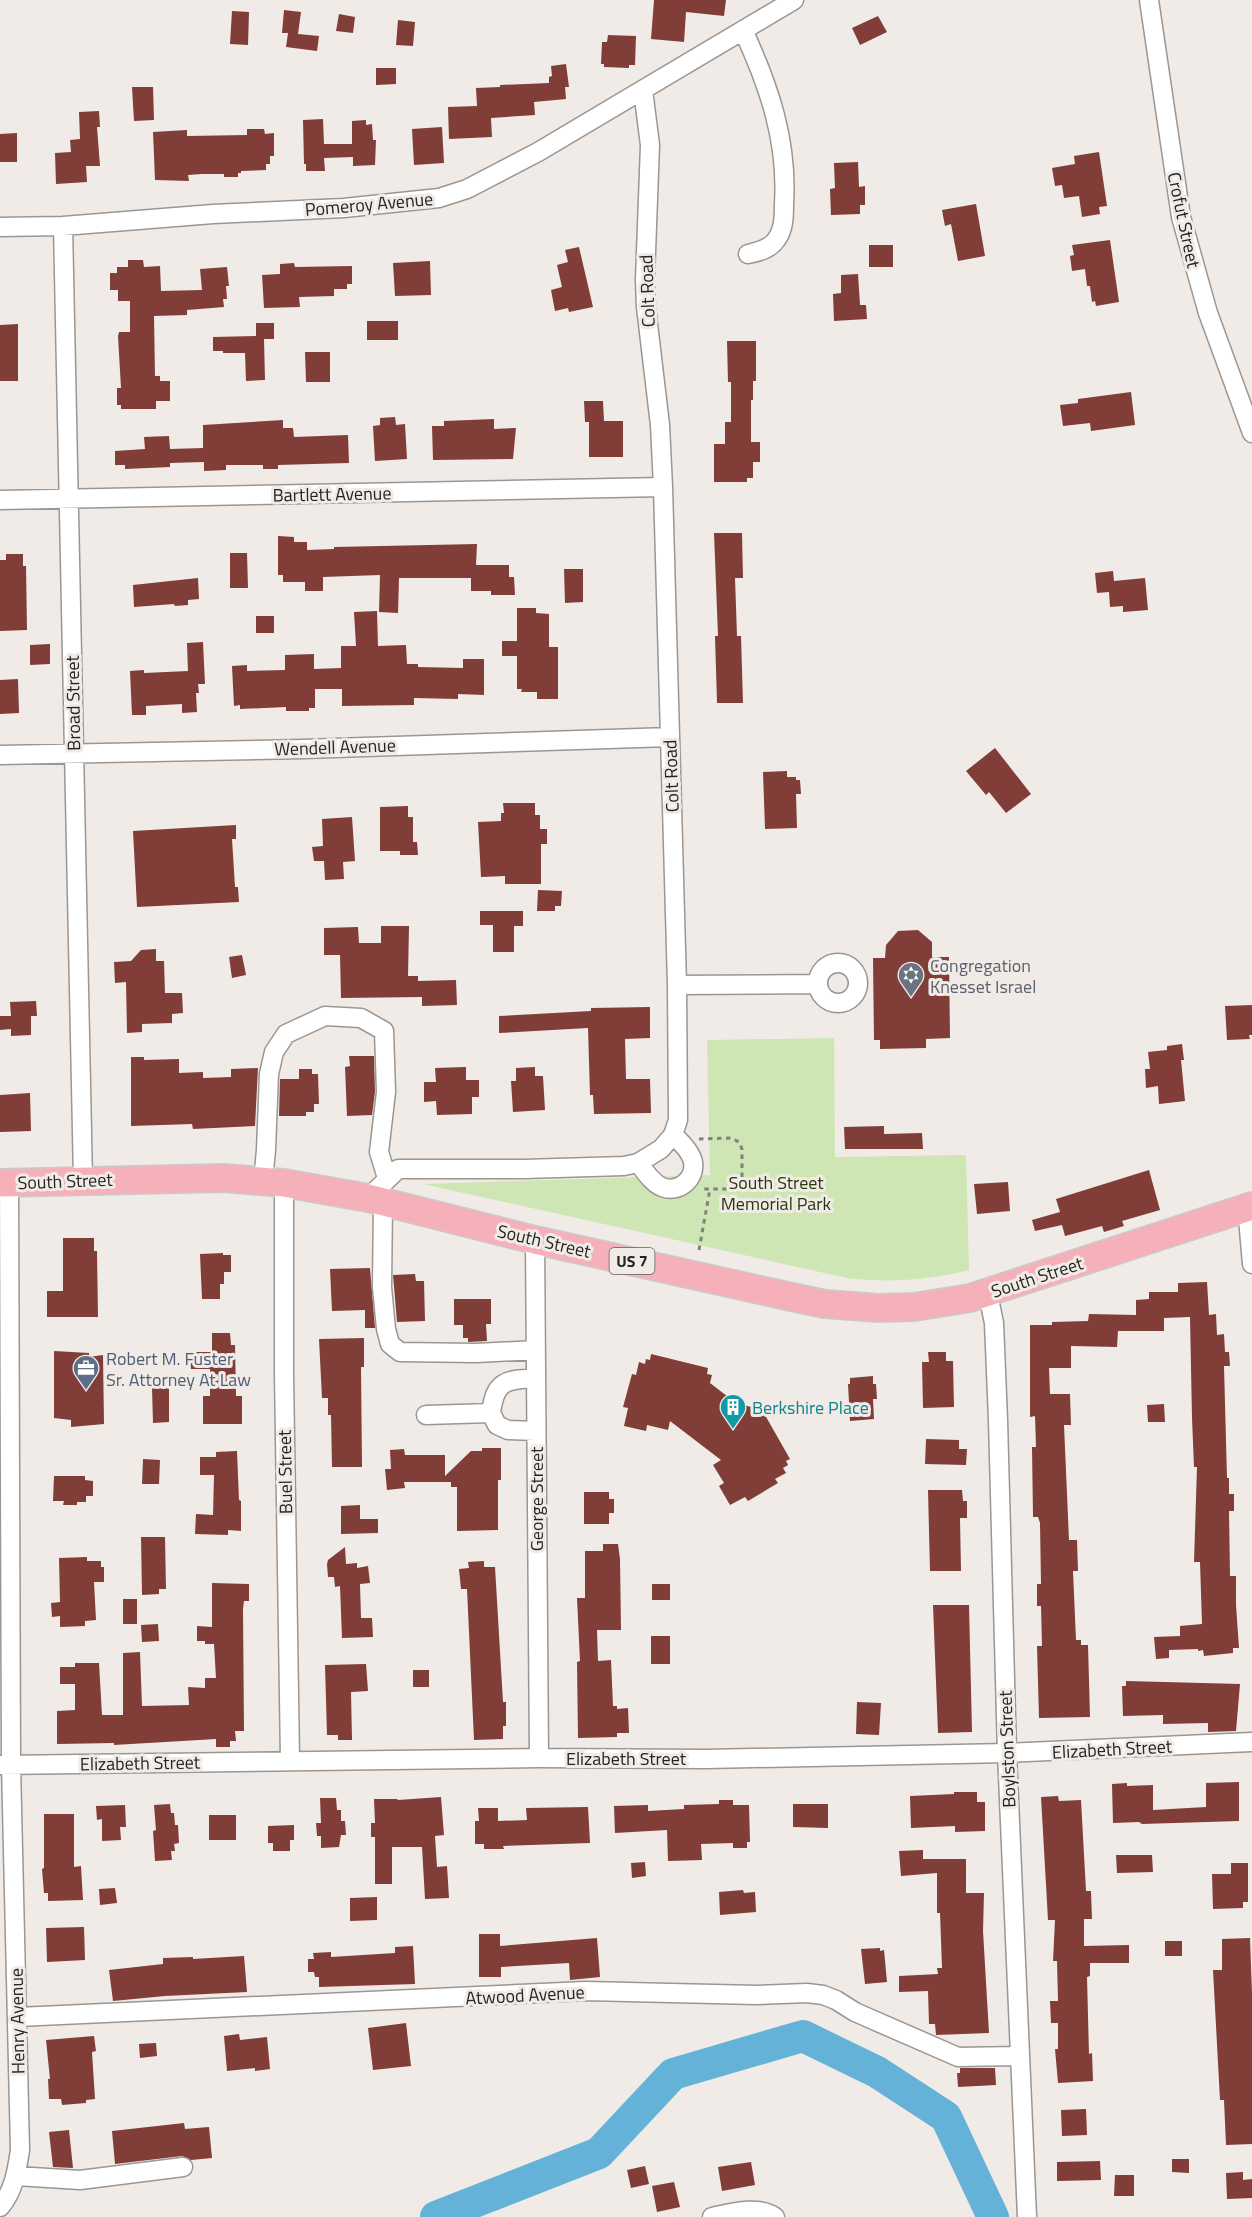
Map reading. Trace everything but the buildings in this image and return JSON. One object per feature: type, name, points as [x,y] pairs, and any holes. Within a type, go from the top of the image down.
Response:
[{"type":"highway","name":"South Street","points":[[4,1183],[224,1178],[379,1192],[535,1240],[825,1304],[878,1308],[951,1302],[988,1294],[1250,1206]]},
{"type":"street","name":"Pomeroy Avenue","points":[[0,227],[63,226],[213,214],[344,208],[439,198],[467,189],[498,174],[794,0]]},
{"type":"street","name":"Crofut Street","points":[[1149,0],[1181,217],[1208,313],[1252,433]]},
{"type":"street","points":[[743,30],[773,103],[784,159],[783,219],[779,236],[772,245],[748,254]]},
{"type":"street","name":"Colt Road","points":[[643,90],[650,145],[645,270],[646,307],[660,425],[663,487],[677,985],[679,1095],[677,1139]]},
{"type":"street","name":"Broad Street","points":[[63,226],[83,1180]]},
{"type":"street","name":"Bartlett Avenue","points":[[0,500],[663,487]]},
{"type":"street","name":"Wendell Avenue","points":[[0,755],[670,737]]},
{"type":"street","points":[[677,985],[818,984]]},
{"type":"street","name":"Buel Street","points":[[290,1760],[284,1374],[273,1182],[266,1150],[269,1074],[274,1052],[286,1034],[325,1016],[361,1018],[384,1031],[386,1092],[379,1152],[379,1192]]},
{"type":"street","points":[[536,1350],[476,1353],[400,1352],[390,1344],[386,1329],[382,1287],[379,1192],[398,1169],[589,1168],[638,1163],[677,1139],[693,1163],[692,1173],[685,1184],[678,1188],[663,1188],[638,1163]]},
{"type":"street","name":"Henry Avenue","points":[[0,2207],[16,2176],[20,2150],[18,2017],[6,1765],[4,1183]]},
{"type":"street","points":[[1250,1206],[1252,1264]]},
{"type":"street","name":"George Street","points":[[535,1240],[539,1758]]},
{"type":"street","name":"Boylston Street","points":[[988,1294],[994,1323],[1007,1753],[1027,2211]]},
{"type":"street","points":[[536,1377],[512,1379],[500,1385],[493,1398],[491,1413],[497,1425],[508,1430],[536,1431]]},
{"type":"street","points":[[426,1415],[491,1413]]},
{"type":"street","name":"Elizabeth Street","points":[[6,1765],[290,1760],[706,1759],[1007,1753],[1252,1742]]},
{"type":"street","name":"Atwood Avenue","points":[[18,2017],[585,1991],[807,1994],[823,1995],[836,2000],[855,2012],[958,2057],[1019,2056]]},
{"type":"street","points":[[16,2176],[80,2180],[183,2167]]},
{"type":"street","points":[[712,2217],[757,2211],[775,2217]]},
{"type":"path","points":[[677,1139],[731,1138],[740,1143],[741,1184],[734,1189],[698,1189],[685,1184]]},
{"type":"path","points":[[699,1250],[710,1189]]},
{"type":"green space","name":"South Street Memorial Park","points":[[834,1038],[835,1157],[966,1155],[969,1270],[909,1280],[847,1278],[423,1184],[710,1175],[707,1040]]},
{"type":"waterway","points":[[436,2217],[599,2153],[673,2074],[803,2036],[877,2072],[946,2117],[993,2217]]},
{"type":"place","name":"Congregation Knesset Israel","points":[[911,998]]},
{"type":"place","name":"Robert M. Fuster Sr. Attorney At Law","points":[[86,1391]]},
{"type":"place","name":"Berkshire Place","points":[[733,1430]]}]
